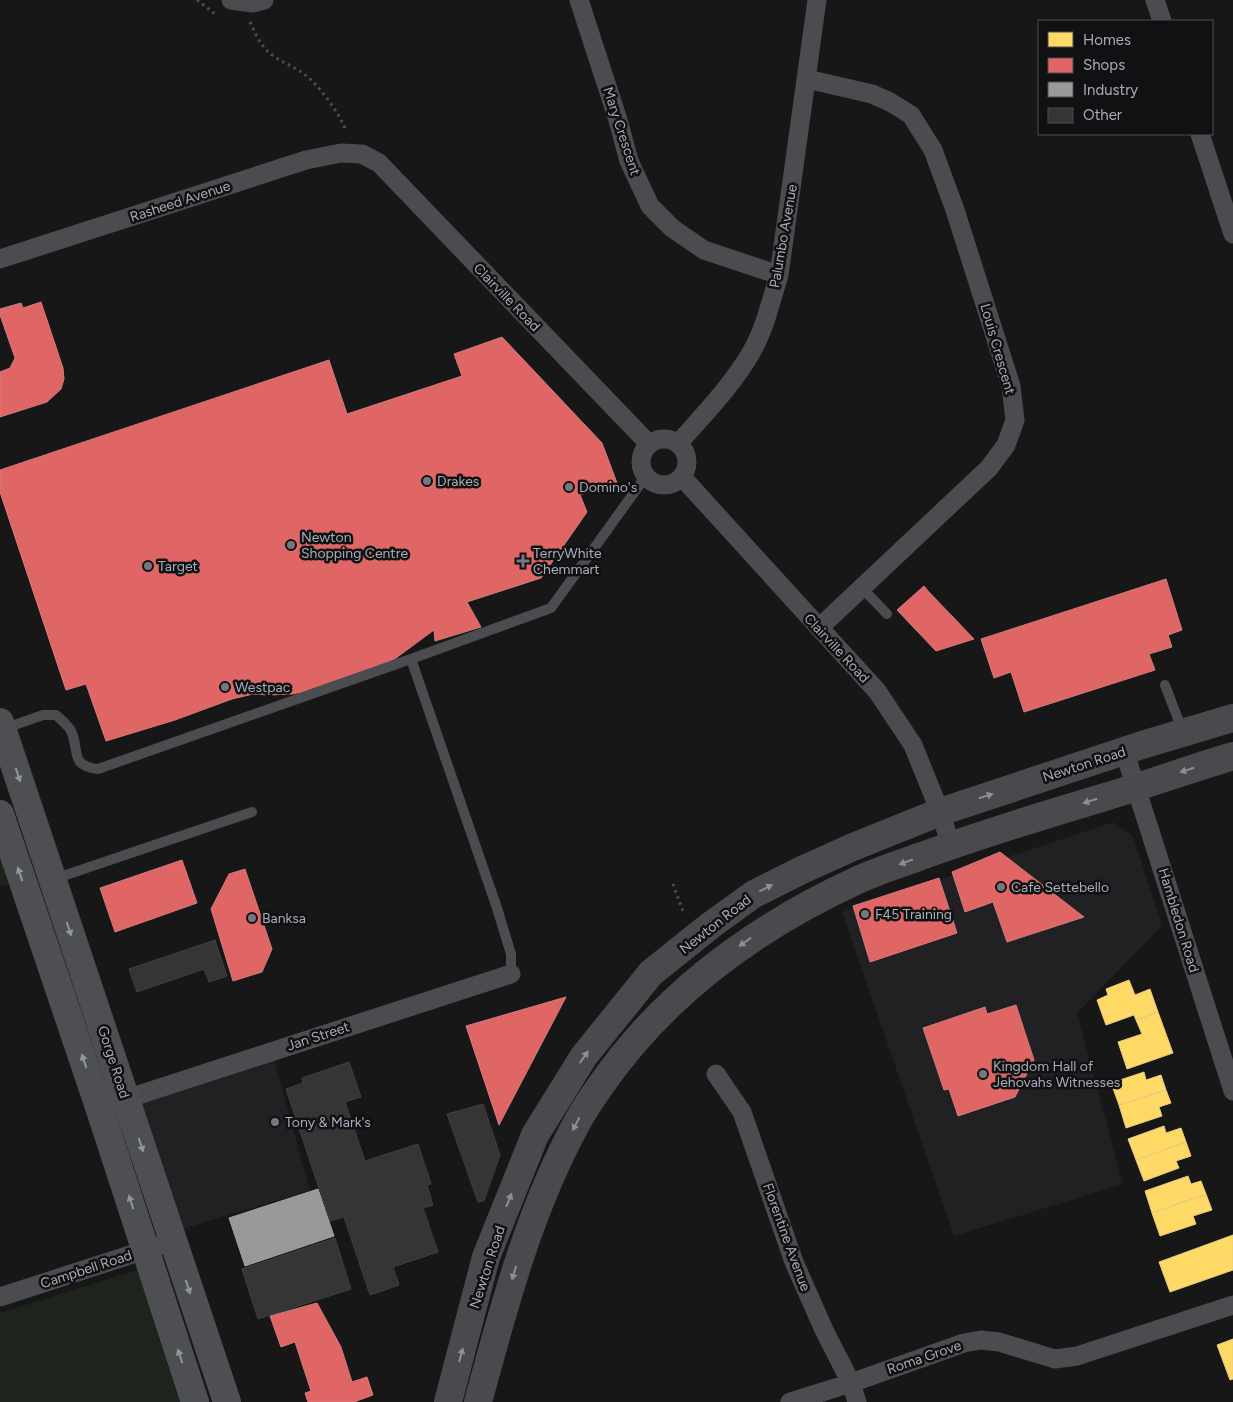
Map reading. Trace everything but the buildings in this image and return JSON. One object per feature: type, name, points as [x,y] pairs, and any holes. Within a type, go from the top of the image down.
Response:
[{"type":"main road","name":"Newton Road","points":[[448,1402],[486,1257],[535,1135],[584,1056],[652,973],[711,925],[754,894],[852,847],[940,812],[1124,750],[1233,718]]},
{"type":"main road","name":"Gorge Road","points":[[1,727],[227,1402]]},
{"type":"main road","name":"Newton Road","points":[[478,1402],[517,1264],[558,1159],[580,1116],[617,1062],[652,1022],[690,985],[744,943],[792,912],[862,878],[1011,825],[1233,756]]},
{"type":"main road","name":"Gorge Road","points":[[0,814],[100,1107],[195,1402]]},
{"type":"main road","points":[[36,920],[53,880]]},
{"type":"main road","points":[[100,1107],[126,1099]]},
{"type":"street","points":[[233,1],[253,2],[264,0]]},
{"type":"street","name":"Mary Crescent","points":[[579,0],[618,120],[629,161],[650,206],[672,228],[704,250],[779,275]]},
{"type":"street","name":"Palumbo Avenue","points":[[678,444],[727,388],[753,350],[766,318],[779,275],[817,0]]},
{"type":"street","points":[[1155,0],[1162,20]]},
{"type":"street","name":"Louis Crescent","points":[[807,79],[872,94],[890,102],[911,115],[933,150],[949,193],[1011,386],[1015,420],[1006,445],[989,468],[819,628]]},
{"type":"street","points":[[1200,135],[1233,234]]},
{"type":"street","name":"Rasheed Avenue","points":[[0,259],[306,160],[341,153],[362,154]]},
{"type":"street","name":"Clairville Road","points":[[362,154],[379,163],[650,444]]},
{"type":"street","points":[[668,439],[678,444],[686,456],[686,468],[682,477],[670,484],[662,485],[653,482],[646,476],[641,460],[644,450],[650,444],[658,440],[668,439]]},
{"type":"street","name":"Clairville Road","points":[[682,477],[877,691],[899,721],[914,745],[951,845]]},
{"type":"street","name":"Hambledon Road","points":[[1124,750],[1230,1070],[1233,1091]]},
{"type":"street","name":"Jan Street","points":[[126,1099],[511,974]]},
{"type":"street","name":"Florentine Avenue","points":[[716,1074],[742,1112],[794,1262],[824,1330],[851,1383],[857,1402]]},
{"type":"street","name":"Campbell Road","points":[[0,1297],[173,1241]]},
{"type":"street","name":"Roma Grove","points":[[790,1402],[851,1383],[964,1342],[981,1340],[999,1342],[1055,1359],[1077,1356],[1233,1305]]},
{"type":"lane","points":[[1,727],[43,715],[56,715],[70,730],[79,762],[87,768],[98,769],[412,660],[551,608],[646,476]]},
{"type":"lane","points":[[862,588],[887,614]]},
{"type":"lane","points":[[412,660],[498,908],[512,954],[511,974]]},
{"type":"lane","points":[[1165,685],[1183,733]]},
{"type":"lane","points":[[53,880],[252,812]]},
{"type":"path","points":[[197,0],[216,14]]},
{"type":"path","points":[[249,19],[258,40],[274,57],[293,66],[312,80],[343,120],[346,131]]},
{"type":"path","points":[[673,884],[684,914]]},
{"type":"shaded area","points":[[1113,822],[1133,836],[1162,926],[1077,1013],[1123,1184],[954,1236],[842,912]]},
{"type":"shaded area","points":[[0,855],[9,884],[0,886]]},
{"type":"shaded area","points":[[274,1059],[310,1191],[175,1231],[136,1102]]},
{"type":"shaded area","points":[[137,1270],[183,1402],[0,1402],[0,1313]]},
{"type":"place","name":"Drakes","points":[[427,481]]},
{"type":"place","name":"Domino's","points":[[569,487]]},
{"type":"place","name":"Newton Shopping Centre","points":[[291,545]]},
{"type":"place","name":"TerryWhite Chemmart","points":[[523,561]]},
{"type":"place","name":"Target","points":[[148,566]]},
{"type":"place","name":"Westpac","points":[[225,687]]},
{"type":"place","name":"Cafe Settebello","points":[[1001,887]]},
{"type":"place","name":"F45 Training","points":[[865,914]]},
{"type":"place","name":"Banksa","points":[[252,918]]},
{"type":"place","name":"Kingdom Hall of Jehovahs Witnesses","points":[[983,1074]]},
{"type":"place","name":"Tony & Mark's","points":[[275,1122]]}]
